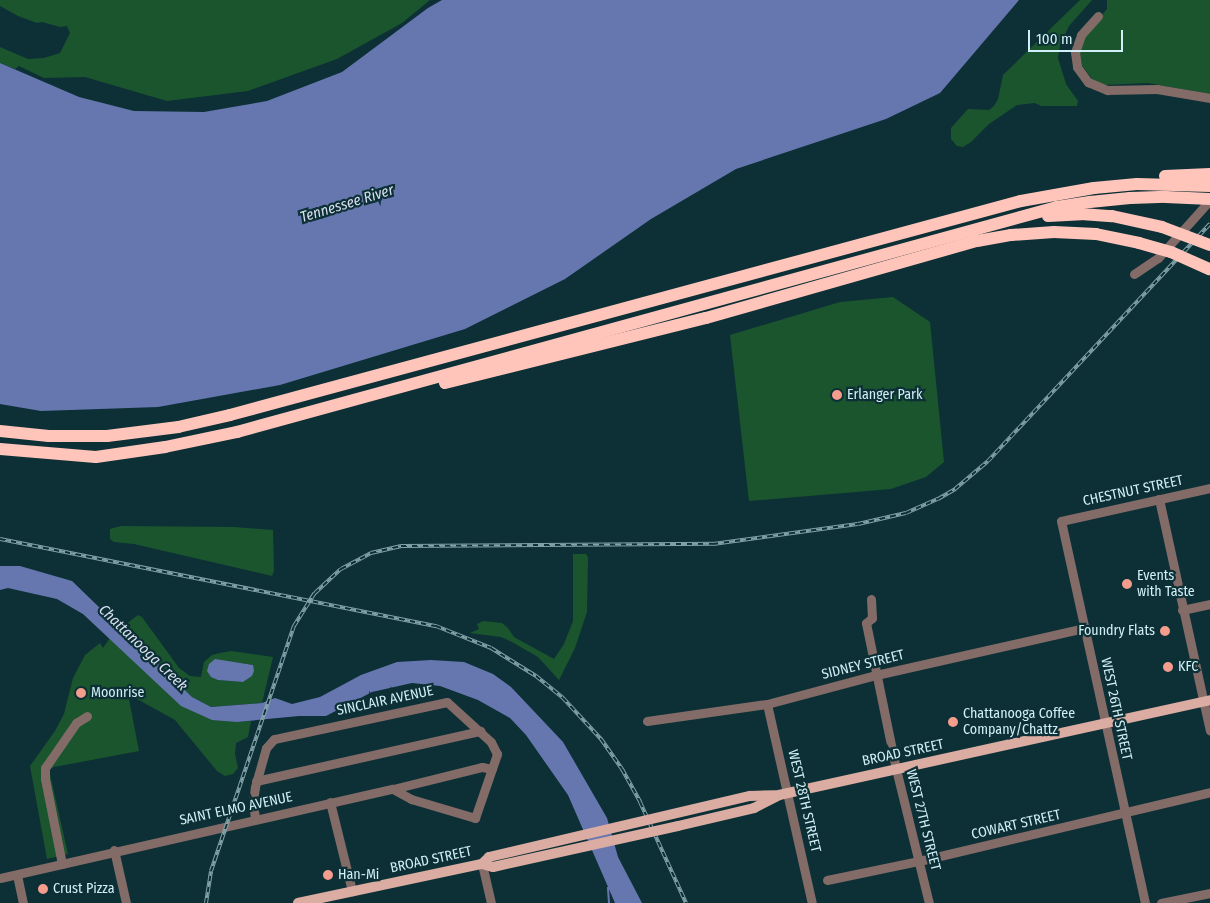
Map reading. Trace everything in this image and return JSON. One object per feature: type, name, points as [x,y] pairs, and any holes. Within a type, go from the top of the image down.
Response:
[{"type":"highway","points":[[0,431],[49,436],[107,436],[187,425],[1021,201],[1094,188],[1194,180],[1210,174]]},
{"type":"highway","points":[[1194,180],[1210,186]]},
{"type":"highway","points":[[0,449],[96,457],[165,448],[237,432],[1056,207],[1090,202],[1166,197],[1210,200]]},
{"type":"highway","points":[[1013,219],[1081,214],[1130,219],[1162,227],[1210,245]]},
{"type":"highway","points":[[388,390],[410,392],[605,344],[986,240],[1028,233],[1066,232],[1103,235],[1171,252],[1209,270]]},
{"type":"main road","name":"BROAD STREET","points":[[298,903],[482,864],[489,857],[750,796],[783,794],[1206,700]]},
{"type":"street","points":[[1098,16],[1081,36],[1075,52],[1077,67],[1088,82],[1106,90],[1157,89],[1210,98]]},
{"type":"street","points":[[1134,274],[1158,258],[1210,200]]},
{"type":"street","name":"CHESTNUT STREET","points":[[1061,521],[1210,488]]},
{"type":"street","points":[[1159,500],[1182,610],[1206,700],[1210,730]]},
{"type":"street","name":"WEST 26TH STREET","points":[[1061,521],[1145,903]]},
{"type":"street","name":"WEST 27TH STREET","points":[[871,599],[872,618],[866,622],[876,675],[896,769],[929,903]]},
{"type":"street","points":[[1182,610],[1210,604]]},
{"type":"street","name":"SIDNEY STREET","points":[[647,720],[767,704],[876,675],[1084,628]]},
{"type":"street","name":"SINCLAIR AVENUE","points":[[256,819],[253,802],[256,782],[266,748],[274,740],[447,702],[491,742],[497,754],[475,818],[411,799],[393,789]]},
{"type":"street","name":"WEST 28TH STREET","points":[[767,704],[783,794],[812,903]]},
{"type":"street","points":[[62,864],[45,779],[45,768],[76,723],[87,716]]},
{"type":"street","points":[[256,782],[480,731]]},
{"type":"street","name":"SAINT ELMO AVENUE","points":[[0,878],[114,850],[482,768],[492,769]]},
{"type":"street","name":"COWART STREET","points":[[827,880],[919,861],[1210,792]]},
{"type":"street","points":[[330,802],[352,891]]},
{"type":"street","points":[[114,850],[126,903]]},
{"type":"street","points":[[482,864],[490,903]]},
{"type":"street","points":[[17,875],[23,903]]},
{"type":"street","points":[[1161,903],[1210,893]]},
{"type":"green space","points":[[0,0],[430,0],[402,23],[337,59],[248,91],[167,101],[85,77],[44,78],[19,66],[15,69],[0,63],[0,47],[28,59],[44,58],[60,53],[70,33],[67,26],[60,27],[42,22],[37,23],[18,16],[0,6]]},
{"type":"green space","points":[[1080,0],[1092,0],[1069,26],[1060,45],[1058,58],[1066,84],[1078,101],[1077,106],[1041,106],[1035,103],[1017,105],[989,124],[971,142],[963,147],[957,146],[951,139],[951,128],[968,109],[989,110],[994,106],[998,99],[1003,75]]},
{"type":"green space","points":[[1107,0],[1210,0],[1210,94],[1148,83],[1103,85],[1093,80],[1080,63],[1080,48],[1086,34],[1107,9]]},
{"type":"green space","name":"Erlanger Park","points":[[893,297],[930,322],[944,462],[926,477],[891,489],[749,501],[730,335],[840,302]]},
{"type":"green space","points":[[121,526],[234,527],[273,530],[274,571],[272,576],[134,544],[114,542],[110,539],[110,529]]},
{"type":"green space","points":[[573,554],[586,554],[588,557],[587,612],[575,648],[559,680],[538,657],[512,642],[501,637],[470,633],[479,629],[477,624],[483,621],[502,623],[514,637],[554,659],[564,644],[573,621]]},
{"type":"green space","points":[[138,615],[142,617],[179,668],[190,676],[201,677],[204,662],[212,655],[220,653],[231,651],[273,657],[262,703],[211,707],[192,697],[121,628]],"holes":[[[215,660],[253,665],[252,676],[243,682],[218,680]]]},
{"type":"green space","points":[[110,638],[181,706],[237,722],[251,721],[248,737],[236,743],[235,754],[238,768],[233,774],[225,776],[217,771],[175,720],[128,694],[139,751],[54,767],[49,770],[68,854],[47,859],[30,766],[55,731],[64,714],[73,678],[85,655],[100,643],[103,648]]},
{"type":"water","name":"Tennessee River","points":[[442,0],[1019,0],[940,93],[886,119],[736,169],[651,219],[565,279],[465,329],[280,385],[158,407],[41,411],[0,404],[0,63],[79,97],[134,111],[204,112],[267,101],[342,72],[428,8]]},
{"type":"water","points":[[0,566],[20,566],[72,581],[192,697],[211,707],[262,703],[275,698],[292,704],[320,697],[361,675],[397,662],[431,660],[464,662],[493,674],[511,687],[563,742],[607,818],[618,857],[642,903],[615,903],[568,795],[526,735],[510,718],[478,700],[440,686],[412,683],[372,692],[326,716],[299,716],[237,722],[212,720],[181,706],[83,614],[57,599],[8,588],[0,590]]},
{"type":"water","points":[[215,659],[253,665],[254,671],[252,676],[243,682],[218,680],[211,677],[207,671],[209,664]]},
{"type":"waterway","points":[[609,903],[608,888],[610,886]]},
{"type":"railway","points":[[206,903],[211,871],[294,626],[315,593],[341,569],[371,553],[401,546],[713,544],[858,524],[906,513],[938,499],[955,489],[988,461],[1210,224]]},
{"type":"railway","points":[[0,539],[436,626],[491,648],[536,676],[563,698],[601,739],[622,769],[640,802],[686,903]]},
{"type":"place","name":"Erlanger Park","points":[[837,395]]},
{"type":"place","name":"Events with Taste","points":[[1127,584]]},
{"type":"place","name":"Foundry Flats","points":[[1165,631]]},
{"type":"place","name":"KFC","points":[[1168,667]]},
{"type":"place","name":"Moonrise","points":[[81,693]]},
{"type":"place","name":"Chattanooga Coffee Company/Chattz","points":[[953,722]]},
{"type":"place","name":"Han-Mi","points":[[328,875]]},
{"type":"place","name":"Crust Pizza","points":[[43,889]]},
{"type":"water label","name":"Chattanooga Creek","points":[[143,648]]}]
